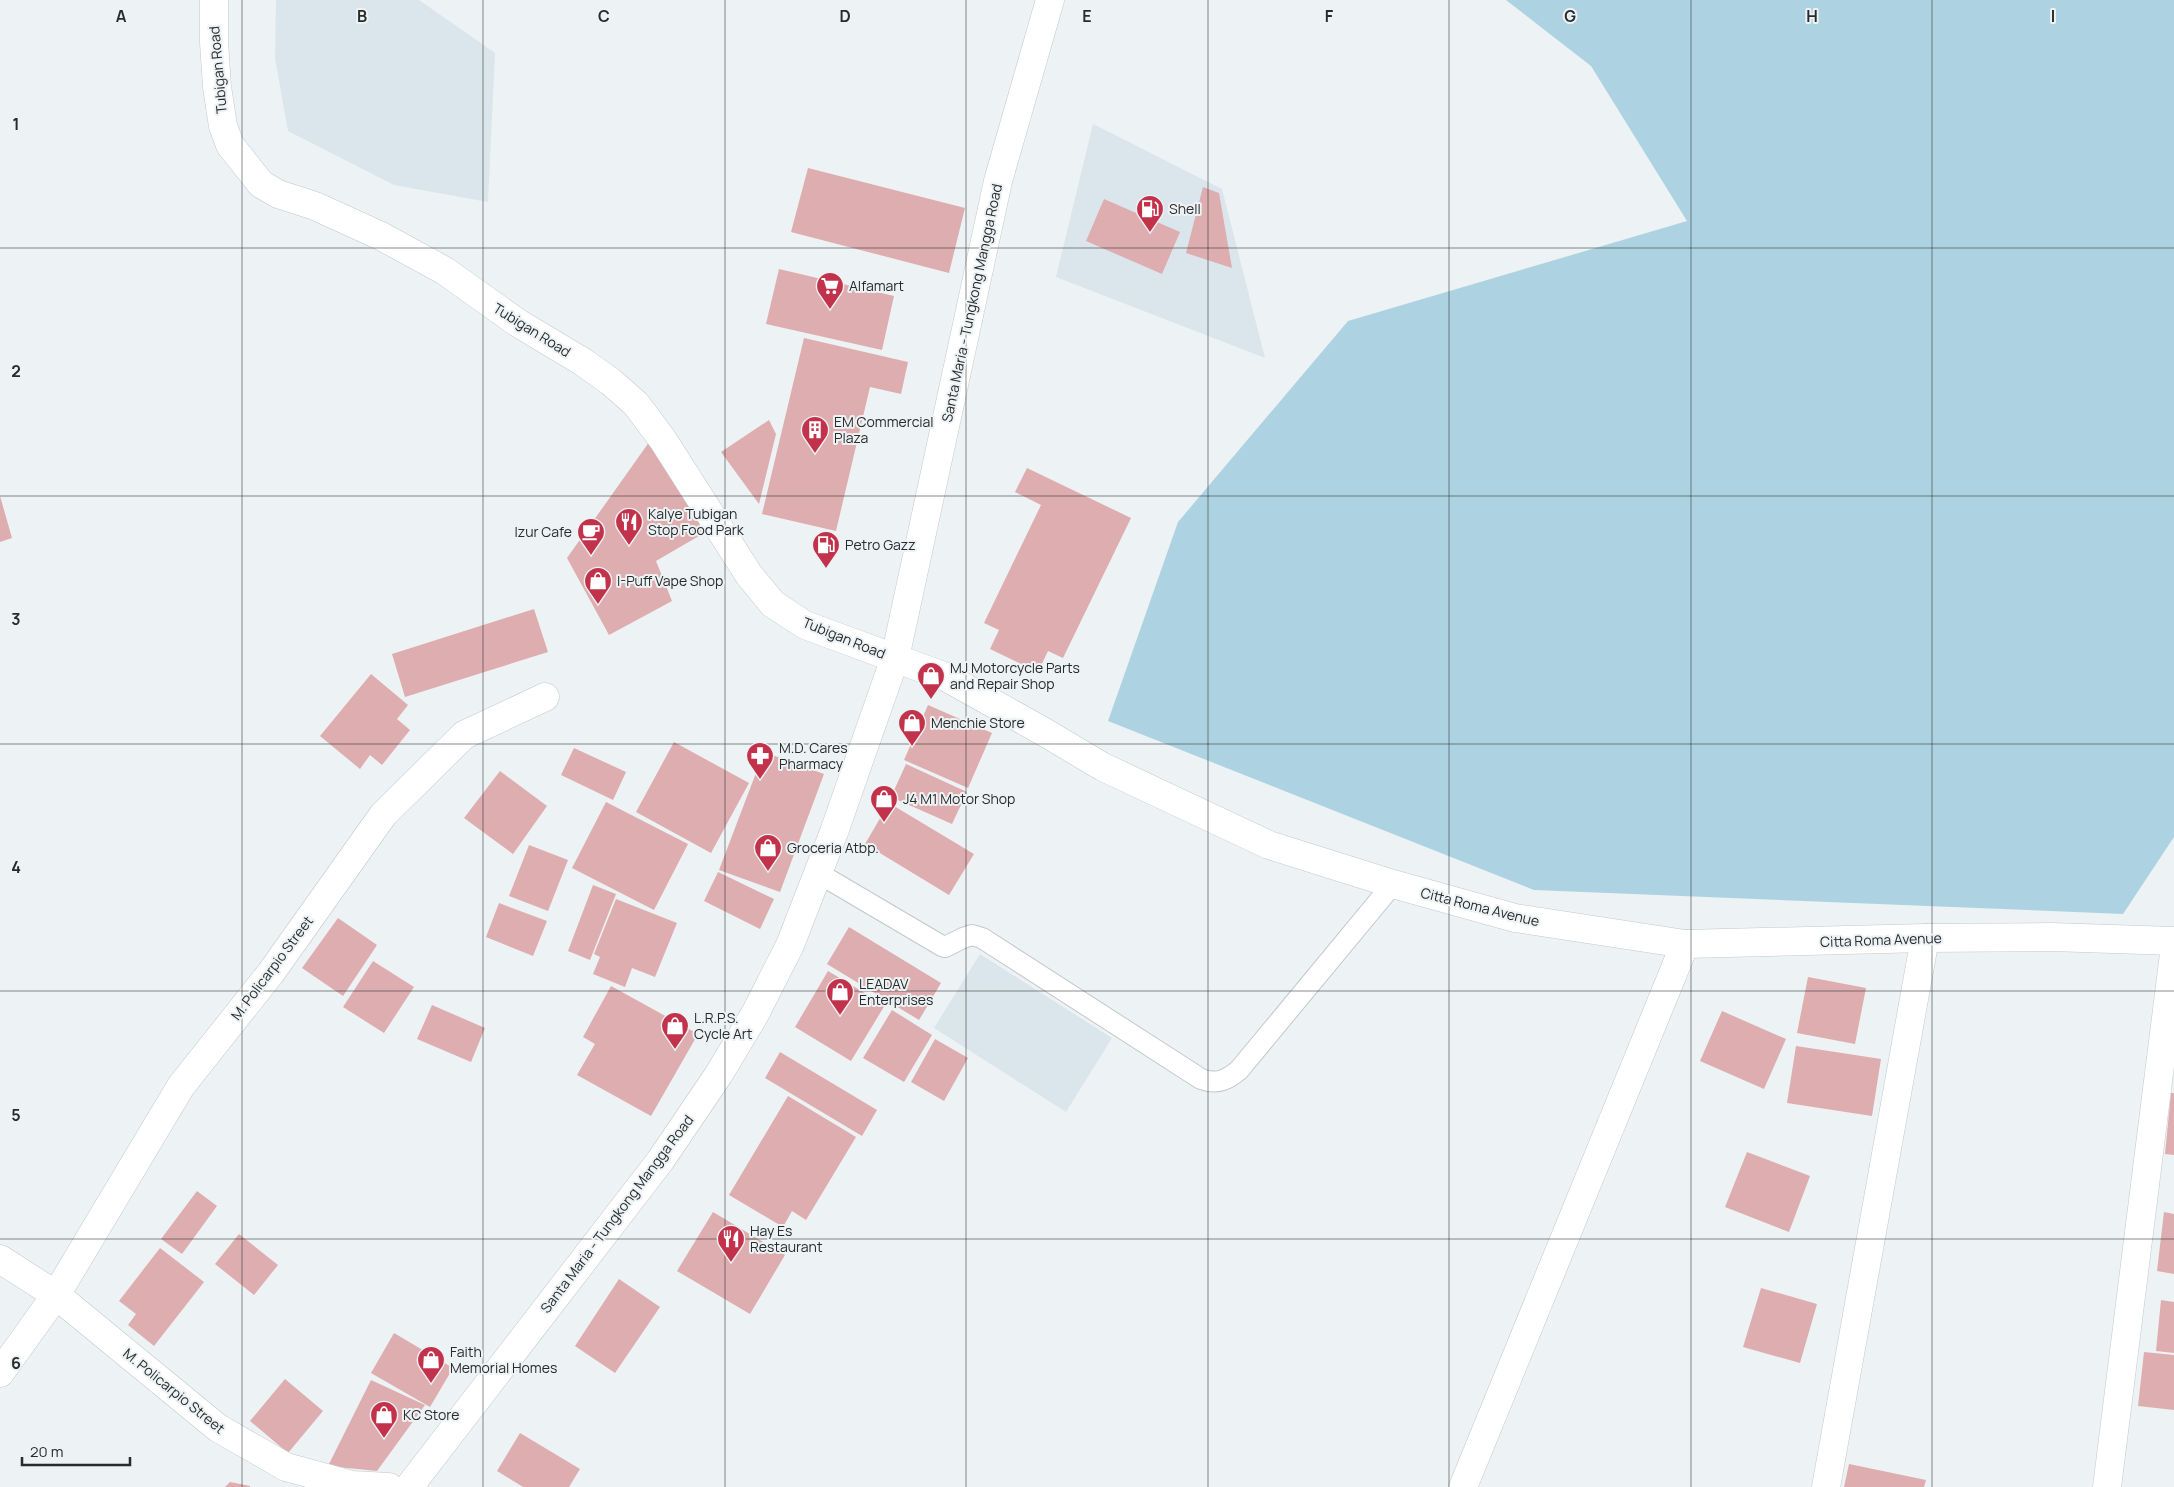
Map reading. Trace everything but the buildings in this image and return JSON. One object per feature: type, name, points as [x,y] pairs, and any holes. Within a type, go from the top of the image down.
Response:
[{"type":"street","name":"Tubigan Road","points":[[214,0],[217,87],[224,126],[230,145],[262,184],[278,194],[315,206],[381,236],[445,271],[518,323],[583,362],[604,377],[636,404],[652,425],[749,575],[773,604],[804,625],[895,658]]},
{"type":"street","name":"Santa Maria - Tungkong Mangga Road","points":[[410,1487],[660,1161],[719,1074],[755,1014],[790,945],[818,873],[895,658],[998,181],[1050,0]]},
{"type":"street","name":"Citta Roma Avenue","points":[[895,658],[946,677],[1103,767],[1269,845],[1393,884],[1515,918],[1685,944],[2051,937],[2174,941]]},
{"type":"street","name":"M. Policarpio Street","points":[[0,1373],[56,1295],[180,1086],[270,974],[383,815],[464,735],[545,697]]},
{"type":"street","points":[[1826,1487],[1925,938]]},
{"type":"street","points":[[1463,1487],[1685,944]]},
{"type":"street","points":[[2107,1487],[2174,954]]},
{"type":"street","name":"M. Policarpio Street","points":[[0,1259],[56,1295],[218,1428],[286,1467],[352,1485],[389,1487]]},
{"type":"lane","points":[[818,873],[942,946],[972,936],[982,938],[1201,1079],[1220,1082],[1239,1070],[1393,884]]},
{"type":"shaded area","points":[[276,0],[419,0],[495,53],[488,202],[394,185],[288,131],[275,58]]},
{"type":"shaded area","points":[[1506,0],[2174,0],[2174,837],[2123,914],[1534,890],[1108,721],[1178,522],[1348,321],[1687,221],[1591,66]]},
{"type":"shaded area","name":"Shell","points":[[1093,124],[1222,189],[1265,358],[1056,277]]},
{"type":"shaded area","points":[[980,954],[1112,1038],[1066,1112],[934,1028]]},
{"type":"place","name":"Shell","points":[[1150,233]]},
{"type":"place","name":"Alfamart","points":[[830,310]]},
{"type":"place","name":"EM Commercial Plaza","points":[[815,454]]},
{"type":"place","name":"Kalye Tubigan Stop Food Park","points":[[629,546]]},
{"type":"place","name":"Izur Cafe","points":[[591,556]]},
{"type":"place","name":"Petro Gazz","points":[[826,569]]},
{"type":"place","name":"I-Puff Vape Shop","points":[[598,605]]},
{"type":"place","name":"MJ Motorcycle Parts and Repair Shop","points":[[931,700]]},
{"type":"place","name":"Menchie Store","points":[[912,747]]},
{"type":"place","name":"M.D. Cares Pharmacy","points":[[760,780]]},
{"type":"place","name":"J4 M1 Motor Shop","points":[[884,823]]},
{"type":"place","name":"Groceria Atbp.","points":[[768,872]]},
{"type":"place","name":"LEADAV Enterprises","points":[[840,1016]]},
{"type":"place","name":"L.R.P.S. Cycle Art","points":[[675,1050]]},
{"type":"place","name":"Hay Es Restaurant","points":[[731,1263]]},
{"type":"place","name":"Faith Memorial Homes","points":[[431,1384]]},
{"type":"place","name":"KC Store","points":[[384,1439]]}]
